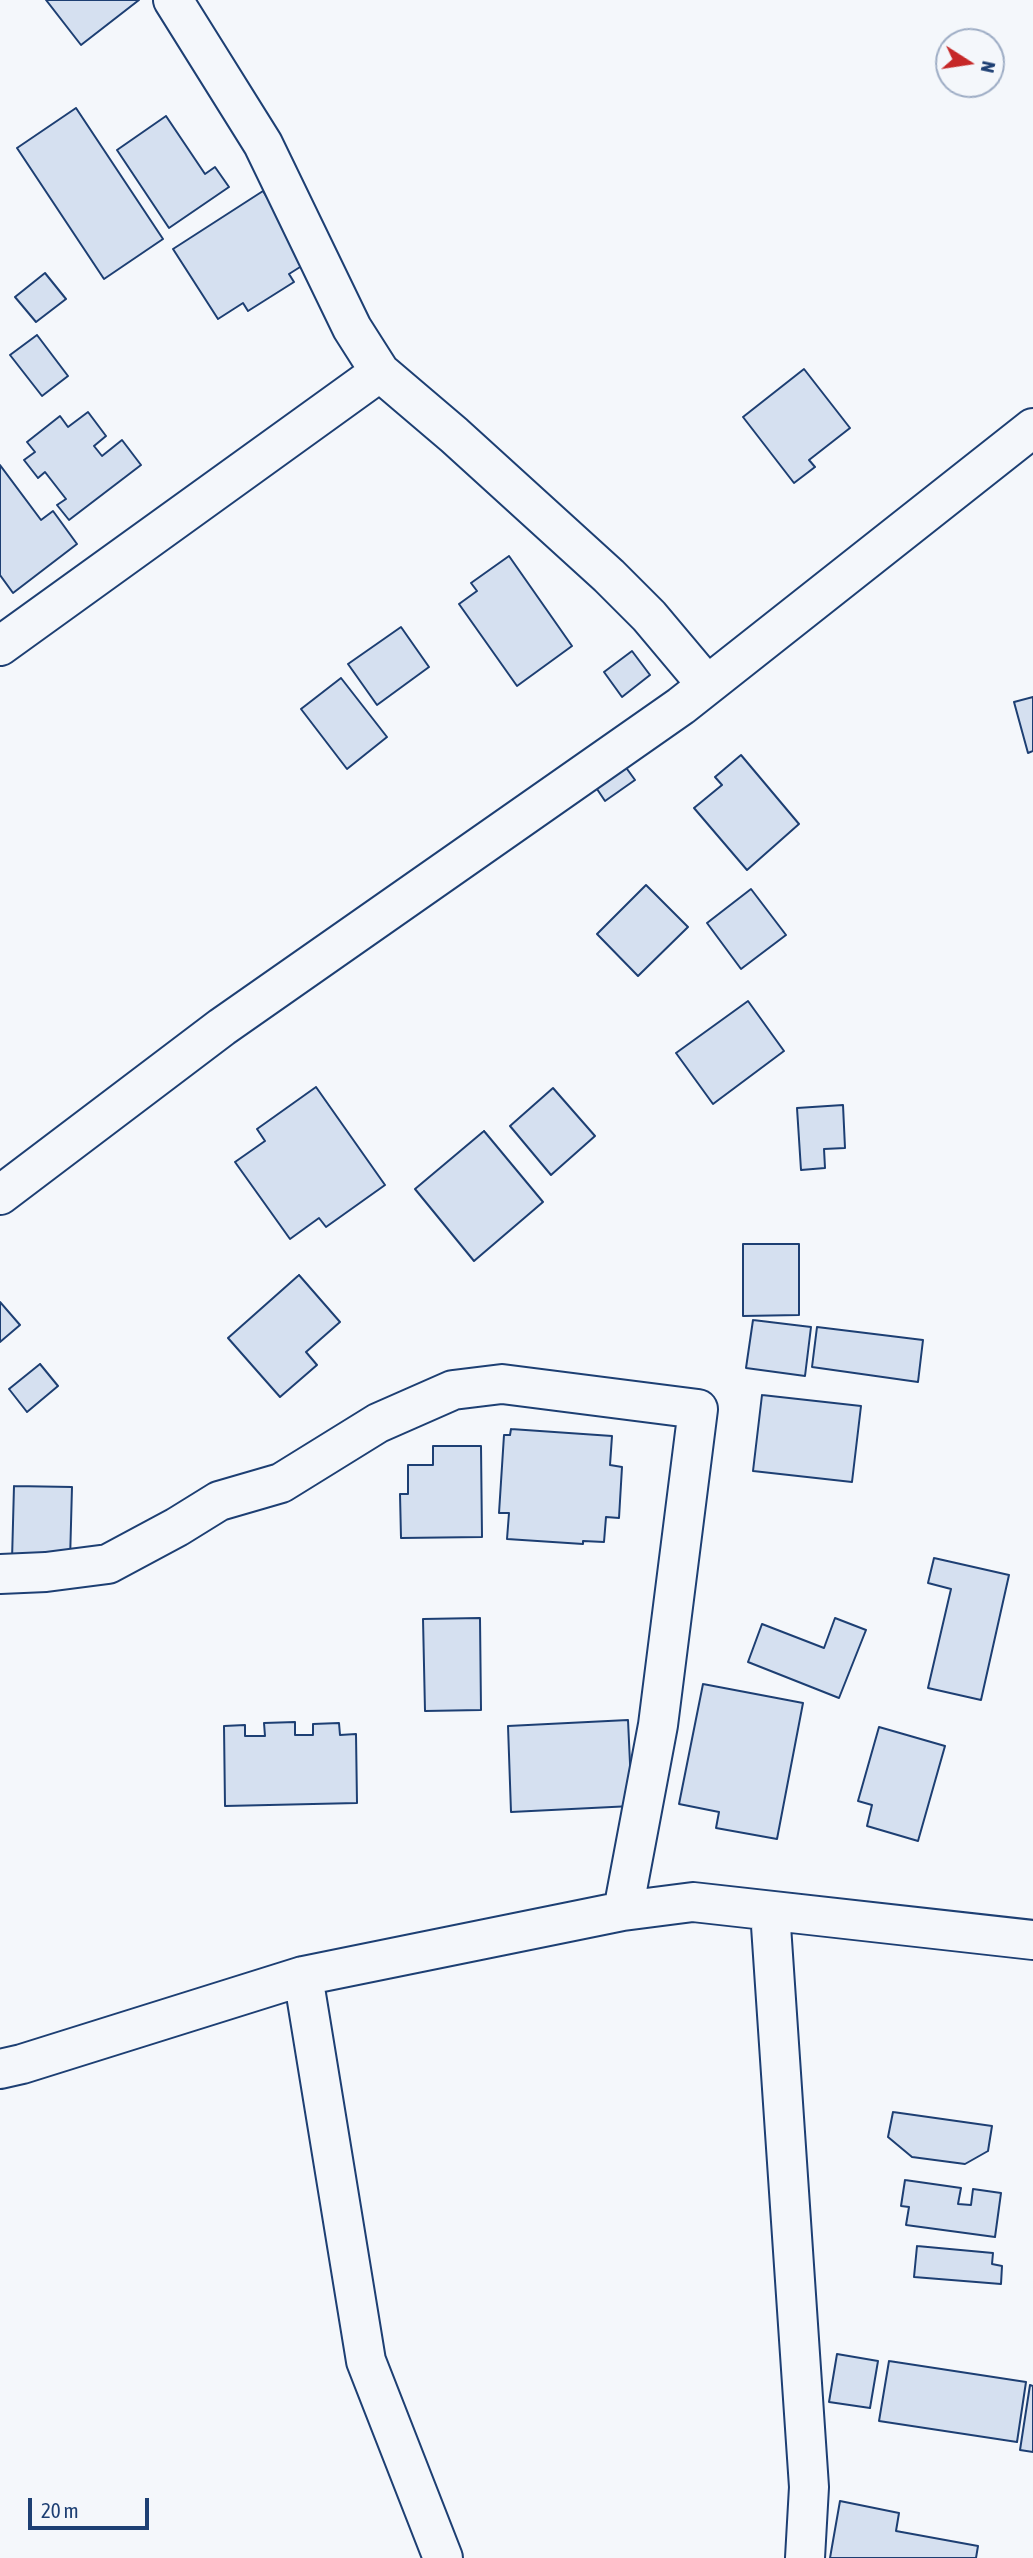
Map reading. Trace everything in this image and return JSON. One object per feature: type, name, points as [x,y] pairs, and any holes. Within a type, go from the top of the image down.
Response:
[{"type":"street","points":[[173,0],[263,144],[352,328],[380,372],[454,435],[609,576],[649,617],[707,685]]},
{"type":"street","points":[[0,646],[380,372]]},
{"type":"street","points":[[0,1195],[222,1027],[707,685],[1033,428]]},
{"type":"street","points":[[0,1574],[46,1572],[108,1564],[219,1501],[281,1483],[378,1423],[453,1390],[502,1384],[698,1409],[658,1725],[623,1911]]},
{"type":"street","points":[[0,2069],[303,1976],[623,1911],[692,1902],[1033,1940]]},
{"type":"street","points":[[770,1911],[809,2487],[804,2558]]},
{"type":"street","points":[[303,1976],[366,2361],[443,2558]]},
{"type":"building","points":[[46,0],[139,0],[81,45]]},
{"type":"building","points":[[76,108],[163,239],[104,279],[17,148]]},
{"type":"building","points":[[166,116],[205,174],[215,167],[229,187],[169,228],[117,150]]},
{"type":"building","points":[[263,191],[308,262],[289,274],[294,282],[248,311],[243,303],[218,319],[173,249]]},
{"type":"building","points":[[45,273],[66,299],[36,322],[15,297]]},
{"type":"building","points":[[37,335],[68,376],[42,396],[10,355]]},
{"type":"building","points":[[804,369],[850,428],[809,460],[815,467],[794,483],[743,417]]},
{"type":"building","points":[[88,412],[106,436],[94,446],[102,456],[122,440],[141,465],[69,520],[57,505],[66,499],[45,472],[38,478],[24,460],[35,452],[27,442],[60,416],[68,427]]},
{"type":"building","points":[[0,465],[41,520],[53,511],[77,544],[13,593],[0,575]]},
{"type":"building","points":[[509,556],[572,646],[517,686],[459,604],[477,591],[471,583]]},
{"type":"building","points":[[401,627],[429,667],[377,705],[348,664]]},
{"type":"building","points":[[632,651],[650,675],[622,697],[604,672]]},
{"type":"building","points":[[341,678],[387,737],[347,769],[301,709]]},
{"type":"building","points":[[1033,697],[1033,751],[1028,753],[1014,702]]},
{"type":"building","points":[[741,755],[799,824],[747,870],[694,808],[722,785],[715,777]]},
{"type":"building","points":[[622,762],[635,780],[605,801],[593,783]]},
{"type":"building","points":[[646,885],[688,927],[638,976],[597,934]]},
{"type":"building","points":[[751,889],[786,935],[741,969],[707,923]]},
{"type":"building","points":[[748,1001],[784,1051],[713,1104],[676,1053]]},
{"type":"building","points":[[316,1087],[385,1185],[326,1227],[319,1218],[290,1239],[235,1162],[265,1141],[257,1129]]},
{"type":"building","points":[[553,1088],[595,1136],[551,1175],[510,1126]]},
{"type":"building","points":[[843,1105],[845,1148],[824,1149],[825,1168],[801,1170],[797,1108]]},
{"type":"building","points":[[484,1131],[543,1202],[474,1261],[415,1189]]},
{"type":"building","points":[[743,1244],[799,1244],[799,1315],[743,1316]]},
{"type":"building","points":[[299,1275],[340,1322],[306,1352],[317,1365],[280,1397],[228,1338]]},
{"type":"building","points":[[0,1302],[20,1325],[0,1342]]},
{"type":"building","points":[[753,1320],[811,1327],[805,1376],[746,1368]]},
{"type":"building","points":[[817,1327],[923,1340],[918,1382],[812,1367]]},
{"type":"building","points":[[40,1364],[58,1386],[27,1412],[9,1389]]},
{"type":"building","points":[[762,1395],[861,1406],[852,1482],[753,1471]]},
{"type":"building","points":[[511,1429],[612,1436],[610,1465],[622,1467],[619,1518],[606,1517],[604,1542],[583,1541],[583,1544],[507,1539],[509,1513],[499,1513],[504,1435],[510,1435]]},
{"type":"building","points":[[433,1446],[481,1446],[482,1537],[401,1538],[400,1494],[408,1494],[408,1465],[433,1465]]},
{"type":"building","points":[[14,1486],[72,1487],[70,1561],[12,1560]]},
{"type":"building","points":[[934,1558],[1009,1575],[981,1700],[928,1688],[951,1589],[928,1583]]},
{"type":"building","points":[[480,1618],[481,1710],[425,1711],[423,1619]]},
{"type":"building","points":[[835,1618],[866,1630],[839,1698],[748,1662],[762,1624],[824,1648]]},
{"type":"building","points":[[703,1684],[803,1703],[777,1839],[716,1828],[719,1812],[679,1804]]},
{"type":"building","points":[[628,1720],[632,1806],[511,1812],[508,1726]]},
{"type":"building","points":[[295,1722],[295,1735],[313,1735],[313,1724],[339,1723],[340,1735],[356,1734],[357,1803],[225,1806],[224,1726],[245,1725],[245,1736],[265,1736],[264,1723]]},
{"type":"building","points":[[879,1727],[945,1746],[918,1841],[867,1826],[872,1805],[858,1801]]},
{"type":"building","points":[[893,2112],[992,2126],[988,2151],[965,2164],[912,2157],[888,2137]]},
{"type":"building","points":[[905,2180],[961,2188],[958,2204],[971,2205],[973,2189],[1001,2193],[995,2237],[906,2225],[909,2207],[901,2206]]},
{"type":"building","points":[[917,2246],[993,2253],[992,2264],[1002,2266],[1001,2284],[914,2277]]},
{"type":"building","points":[[837,2354],[878,2361],[870,2408],[829,2402]]},
{"type":"building","points":[[889,2361],[1026,2382],[1017,2442],[879,2421]]},
{"type":"building","points":[[1030,2385],[1033,2386],[1033,2452],[1020,2450]]},
{"type":"building","points":[[840,2501],[899,2513],[896,2531],[978,2546],[976,2558],[830,2558]]}]
